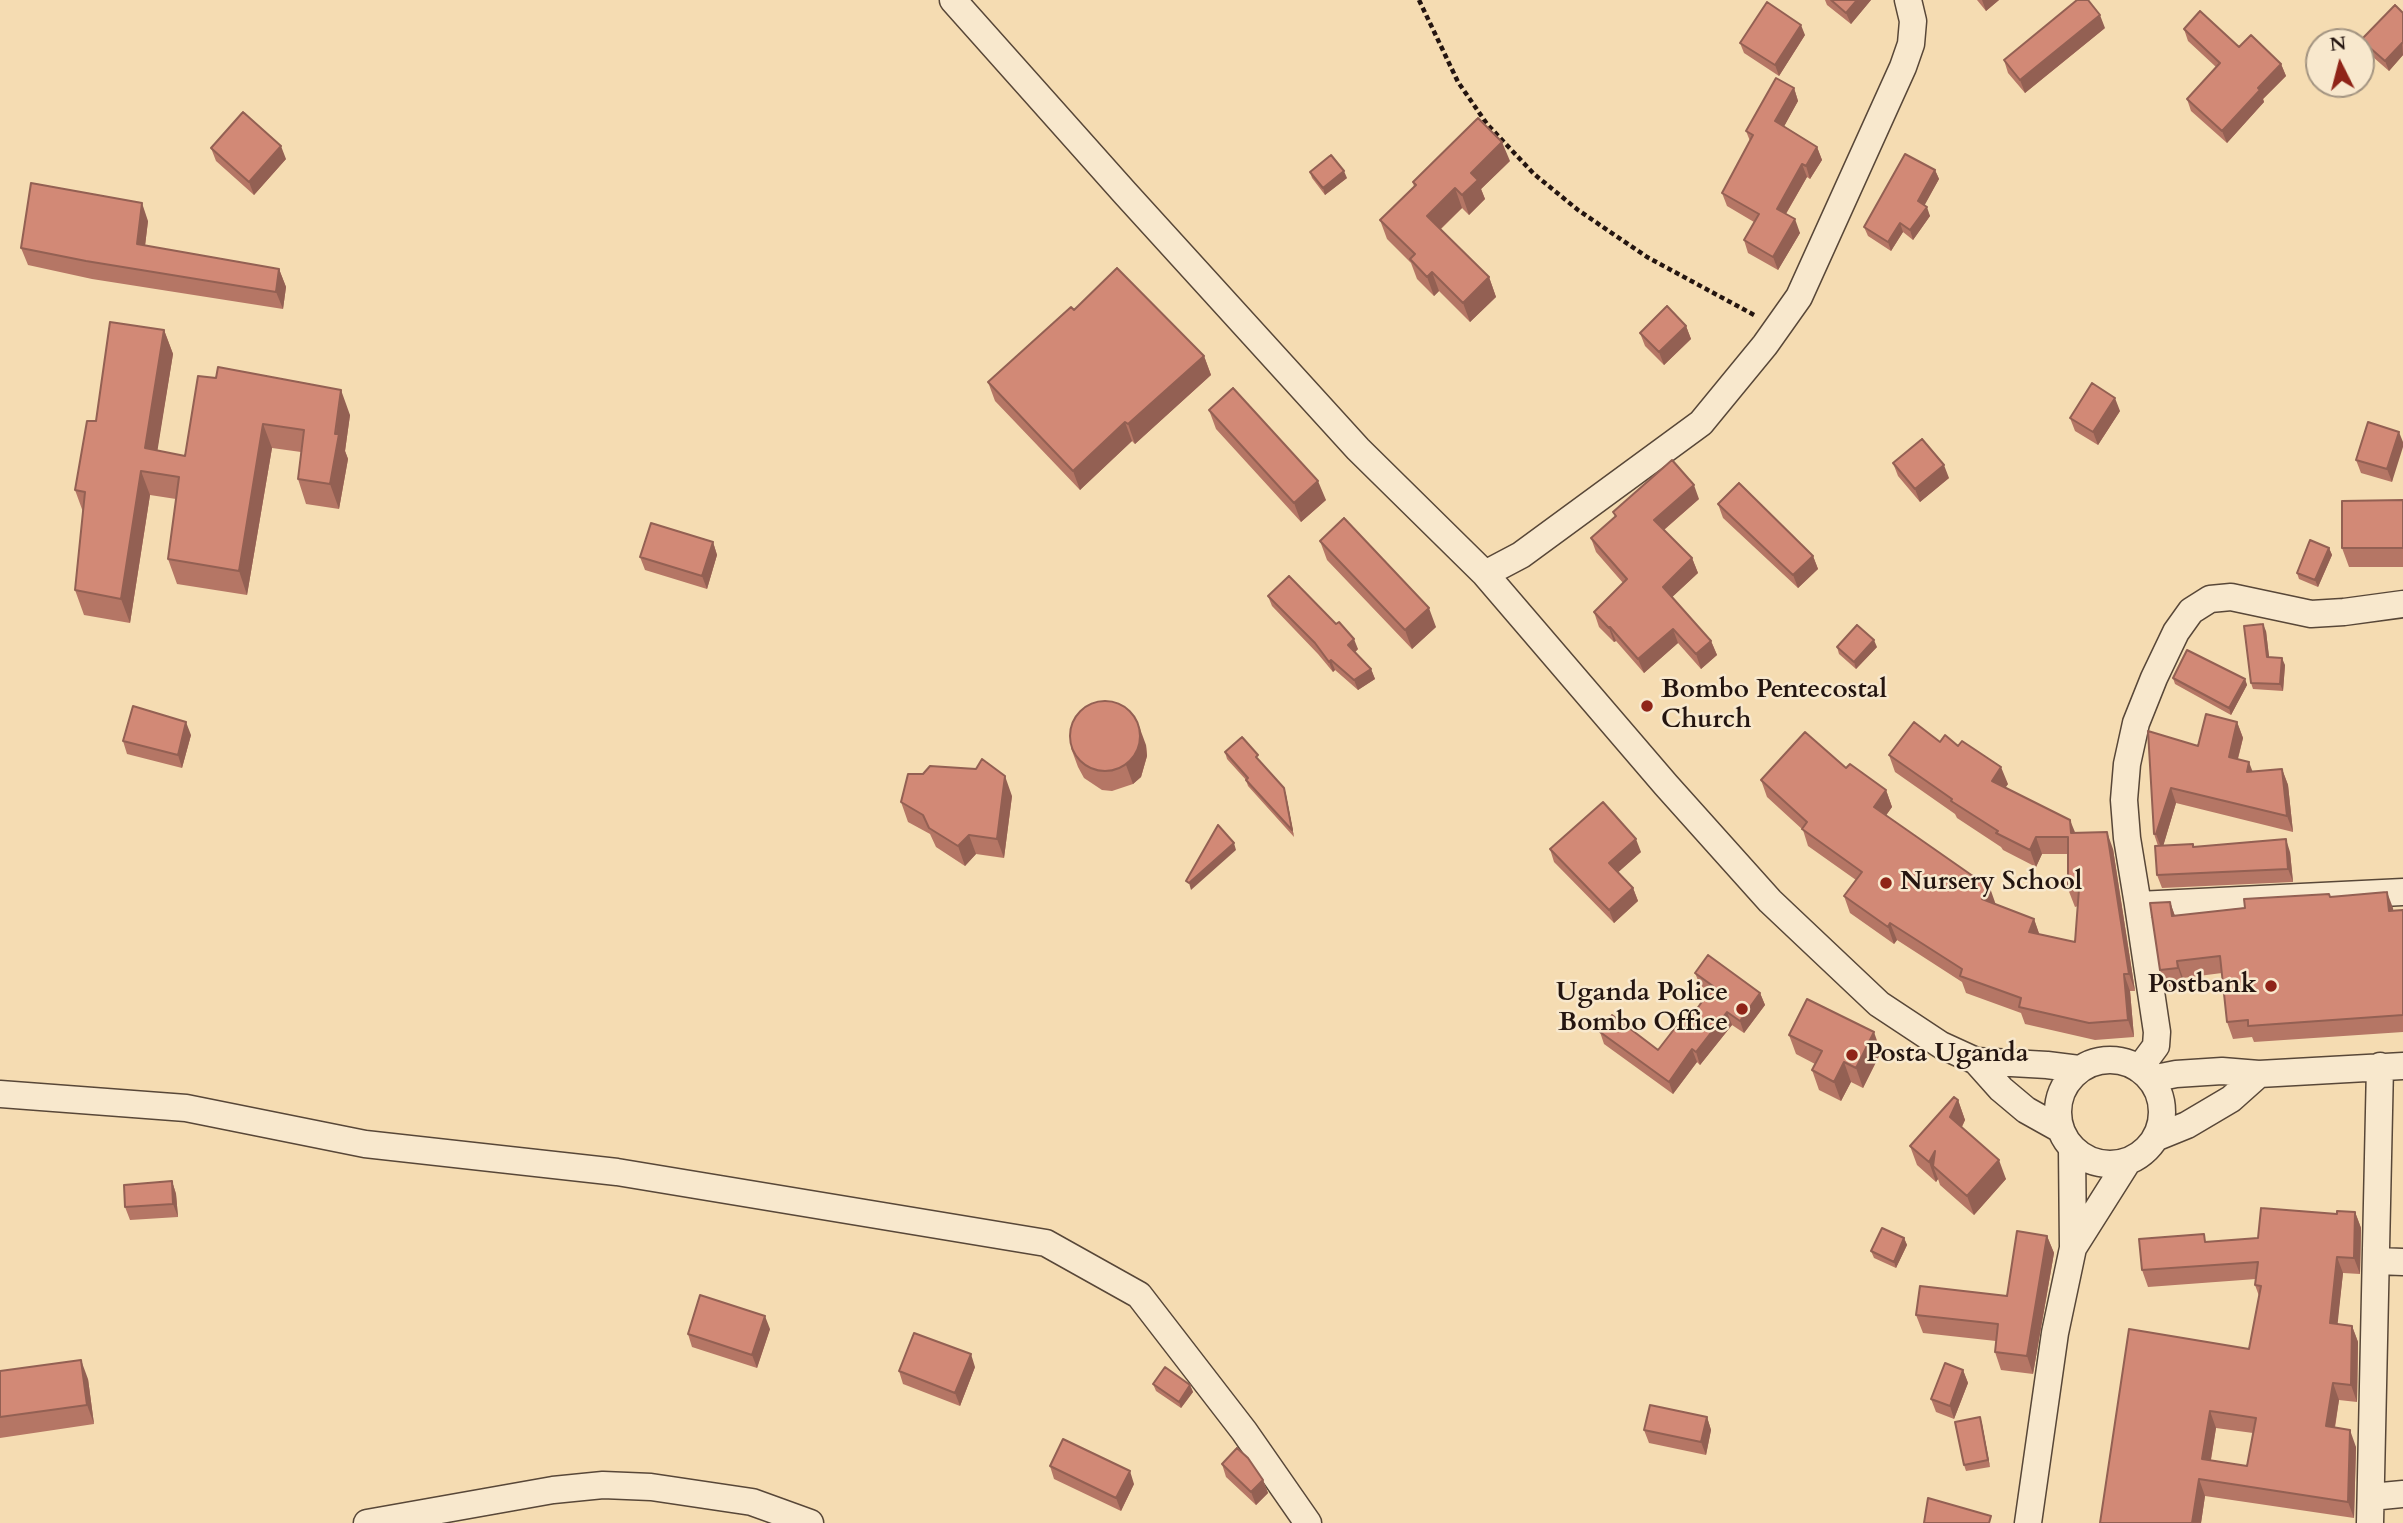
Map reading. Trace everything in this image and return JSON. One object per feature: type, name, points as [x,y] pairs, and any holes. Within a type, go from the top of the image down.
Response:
[{"type":"street","points":[[953,0],[1358,449],[1485,574],[1666,785],[1770,901],[1879,1004],[1941,1045],[1976,1061],[2079,1069]]},
{"type":"street","points":[[1485,574],[1521,555],[1701,423],[1778,327],[1798,296],[1903,67],[1911,44],[1913,21],[1908,0]]},
{"type":"street","points":[[2145,1074],[2156,1046],[2157,1032],[2127,838],[2124,800],[2127,764],[2136,723],[2176,632],[2190,611],[2210,599],[2231,597],[2311,614],[2403,604]]},
{"type":"street","points":[[2138,905],[2403,892]]},
{"type":"street","points":[[1976,1061],[2000,1089],[2066,1139],[2089,1160],[2108,1164],[2128,1161],[2143,1152],[2155,1138],[2161,1124],[2162,1108],[2159,1093],[2145,1074],[2125,1062],[2109,1059],[2093,1062],[2079,1069],[2067,1081],[2059,1096],[2057,1112],[2066,1139],[2073,1248],[2055,1333],[2028,1523]]},
{"type":"street","points":[[2145,1074],[2222,1071],[2259,1074],[2391,1066],[2376,1261],[2371,1510],[2403,1494]]},
{"type":"street","points":[[2155,1138],[2187,1125],[2231,1099],[2259,1074]]},
{"type":"street","points":[[0,1094],[186,1108],[365,1144],[617,1172],[1046,1243],[1139,1295],[1244,1431],[1308,1523]]},
{"type":"street","points":[[2073,1248],[2128,1161]]},
{"type":"street","points":[[2376,1261],[2403,1262]]},
{"type":"street","points":[[367,1523],[553,1490],[603,1485],[651,1487],[752,1502],[810,1523]]},
{"type":"path","points":[[1419,0],[1458,82],[1487,124],[1534,174],[1578,210],[1647,257],[1778,327]]},
{"type":"building","points":[[1831,0],[1857,0],[1846,13]]},
{"type":"building","points":[[2077,0],[2088,0],[2100,15],[2020,80],[2004,60]]},
{"type":"building","points":[[1767,2],[1801,25],[1775,65],[1740,43]]},
{"type":"building","points":[[2395,5],[2403,13],[2403,42],[2385,61],[2375,52],[2375,28],[2373,28]]},
{"type":"building","points":[[2200,11],[2239,47],[2251,35],[2281,64],[2222,131],[2187,99],[2220,63],[2184,29]]},
{"type":"building","points":[[1776,78],[1794,88],[1775,121],[1817,147],[1806,166],[1802,164],[1777,209],[1795,219],[1773,257],[1744,240],[1759,214],[1722,193],[1753,135],[1746,131]]},
{"type":"building","points":[[243,112],[281,146],[249,182],[211,148]]},
{"type":"building","points":[[1478,118],[1502,142],[1471,173],[1478,180],[1462,195],[1455,188],[1427,216],[1489,277],[1463,303],[1432,272],[1427,277],[1410,259],[1415,254],[1380,220],[1416,185],[1413,182]]},
{"type":"building","points":[[1905,154],[1935,170],[1918,201],[1927,207],[1910,230],[1900,223],[1888,242],[1864,227]]},
{"type":"building","points":[[1331,155],[1344,171],[1323,188],[1310,172]]},
{"type":"building","points":[[31,183],[142,203],[137,244],[279,269],[276,292],[21,248]]},
{"type":"building","points":[[1117,268],[1204,356],[1128,424],[1125,422],[1073,471],[988,382],[1071,307],[1074,310]]},
{"type":"building","points":[[1667,306],[1686,326],[1659,352],[1640,333]]},
{"type":"building","points":[[110,322],[164,330],[145,448],[185,456],[198,376],[216,378],[218,367],[341,390],[335,434],[339,434],[330,484],[298,479],[304,430],[263,424],[239,571],[168,559],[179,477],[141,471],[121,599],[75,590],[85,492],[75,490],[87,421],[96,421]]},
{"type":"building","points":[[2092,383],[2115,398],[2093,432],[2070,418]]},
{"type":"building","points":[[1233,388],[1318,481],[1294,503],[1209,410]]},
{"type":"building","points":[[2368,422],[2399,432],[2387,469],[2356,460]]},
{"type":"building","points":[[1922,439],[1944,465],[1915,489],[1893,463]]},
{"type":"building","points":[[1672,460],[1694,485],[1654,520],[1692,558],[1663,587],[1711,641],[1696,654],[1673,629],[1638,659],[1594,612],[1627,579],[1591,538],[1616,516],[1613,512]]},
{"type":"building","points":[[1739,483],[1813,556],[1793,575],[1718,504]]},
{"type":"building","points":[[2403,500],[2403,548],[2342,548],[2342,501]]},
{"type":"building","points":[[1344,518],[1429,608],[1405,630],[1320,541]]},
{"type":"building","points":[[651,523],[713,542],[702,576],[640,557]]},
{"type":"building","points":[[2310,540],[2329,548],[2315,580],[2297,573]]},
{"type":"building","points":[[1289,576],[1354,639],[1348,645],[1371,669],[1354,680],[1331,660],[1329,662],[1315,643],[1268,596]]},
{"type":"building","points":[[2263,624],[2267,657],[2282,658],[2280,684],[2251,683],[2244,626]]},
{"type":"building","points":[[1857,625],[1874,640],[1854,662],[1837,647]]},
{"type":"building","points":[[2187,650],[2245,679],[2229,708],[2173,678]]},
{"type":"building","points":[[1105,701],[1130,711],[1140,736],[1130,761],[1105,771],[1080,761],[1070,736],[1080,711]]},
{"type":"building","points":[[133,706],[186,722],[178,755],[123,741]]},
{"type":"building","points":[[2206,714],[2237,722],[2229,757],[2249,762],[2247,772],[2282,769],[2287,816],[2171,788],[2154,834],[2148,731],[2198,746]]},
{"type":"building","points":[[1914,722],[1940,742],[1945,735],[1958,746],[1962,741],[2001,767],[1992,781],[2070,820],[2071,833],[2107,832],[2129,974],[2124,974],[2128,1020],[2089,1023],[2019,1007],[2021,998],[1960,976],[1962,969],[1890,923],[1888,927],[1844,896],[1862,872],[1802,829],[1807,822],[1761,780],[1805,732],[1846,768],[1850,764],[1886,790],[1874,807],[1990,888],[1982,899],[2034,919],[2029,932],[2075,942],[2079,889],[2068,889],[2068,837],[2036,837],[2030,850],[1996,833],[1998,831],[1951,801],[1952,799],[1889,755]]},
{"type":"building","points":[[1242,737],[1284,788],[1292,830],[1246,780],[1248,778],[1225,752]]},
{"type":"building","points":[[982,759],[1005,776],[997,839],[969,835],[958,846],[929,828],[923,815],[901,802],[908,774],[923,774],[930,766],[976,769]]},
{"type":"building","points":[[1603,802],[1636,839],[1609,863],[1633,888],[1609,910],[1550,849]]},
{"type":"building","points":[[1218,825],[1234,843],[1189,883],[1186,881]]},
{"type":"building","points":[[2286,839],[2288,869],[2157,875],[2155,846],[2193,844],[2193,847]]},
{"type":"building","points":[[2387,892],[2389,911],[2403,910],[2403,1015],[2248,1026],[2248,1020],[2227,1022],[2220,956],[2177,961],[2178,968],[2160,970],[2150,903],[2170,902],[2172,916],[2245,908],[2244,899],[2329,894],[2330,897]]},
{"type":"building","points":[[1708,955],[1760,993],[1740,1021],[1727,1012],[1696,1052],[1692,1049],[1669,1082],[1600,1032],[1612,1015],[1658,1050],[1682,1019],[1687,1023],[1713,986],[1695,973]]},
{"type":"building","points":[[1807,999],[1874,1032],[1856,1068],[1844,1062],[1834,1082],[1812,1070],[1822,1051],[1789,1035]]},
{"type":"building","points":[[1954,1097],[1958,1100],[1950,1117],[1999,1160],[1967,1196],[1933,1166],[1935,1151],[1929,1162],[1910,1146]]},
{"type":"building","points":[[172,1181],[173,1204],[125,1207],[124,1185]]},
{"type":"building","points":[[2261,1208],[2337,1214],[2337,1211],[2355,1212],[2354,1258],[2337,1257],[2330,1323],[2352,1326],[2351,1385],[2333,1383],[2326,1426],[2350,1430],[2348,1502],[2199,1479],[2192,1523],[2100,1523],[2129,1329],[2249,1349],[2261,1286],[2255,1285],[2258,1262],[2142,1270],[2139,1239],[2204,1234],[2205,1242],[2258,1238]],"holes":[[[2210,1411],[2256,1418],[2247,1466],[2202,1459]]]},
{"type":"building","points":[[1882,1228],[1904,1238],[1894,1262],[1871,1251]]},
{"type":"building","points":[[2017,1231],[2047,1236],[2027,1356],[1995,1352],[1998,1324],[1916,1315],[1920,1286],[2007,1296]]},
{"type":"building","points":[[700,1295],[765,1316],[752,1355],[688,1334]]},
{"type":"building","points":[[914,1333],[971,1354],[955,1393],[899,1371]]},
{"type":"building","points":[[81,1360],[87,1405],[0,1417],[0,1371]]},
{"type":"building","points":[[1945,1363],[1963,1370],[1950,1406],[1931,1399]]},
{"type":"building","points":[[1165,1367],[1190,1385],[1179,1402],[1153,1384]]},
{"type":"building","points":[[1650,1405],[1707,1417],[1701,1442],[1644,1430]]},
{"type":"building","points":[[1980,1417],[1988,1460],[1964,1465],[1955,1422]]},
{"type":"building","points":[[1063,1439],[1130,1471],[1116,1498],[1050,1466]]},
{"type":"building","points":[[1237,1448],[1248,1458],[1263,1480],[1251,1492],[1222,1464]]},
{"type":"building","points":[[1928,1498],[1991,1516],[1989,1523],[1924,1523]]},
{"type":"place","name":"Bombo Pentecostal Church","points":[[1647,706]]},
{"type":"place","name":"Nursery School","points":[[1886,883]]},
{"type":"place","name":"Postbank","points":[[2271,986]]},
{"type":"place","name":"Uganda Police Bombo Office","points":[[1742,1009]]},
{"type":"place","name":"Posta Uganda","points":[[1852,1055]]}]
